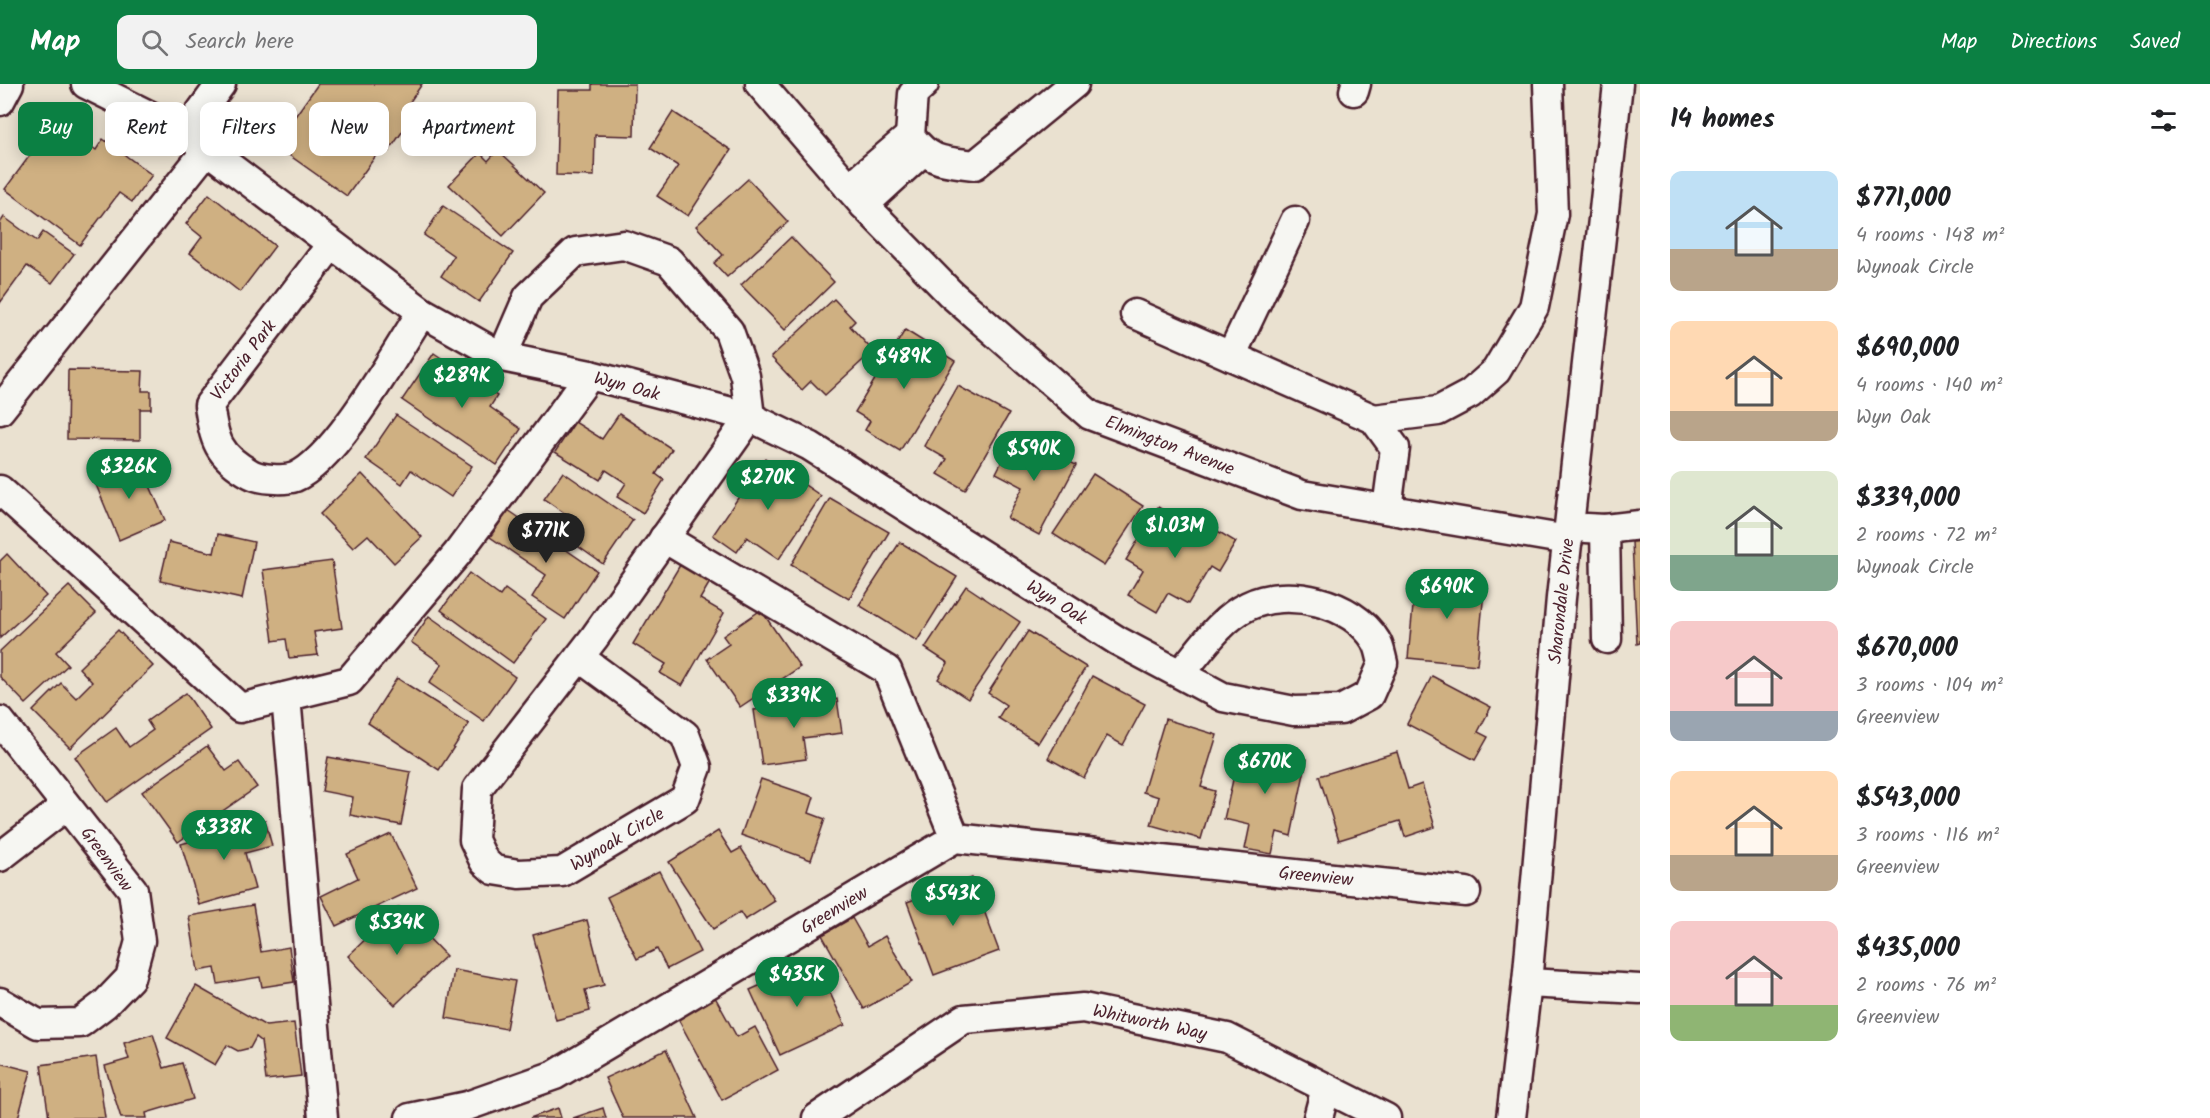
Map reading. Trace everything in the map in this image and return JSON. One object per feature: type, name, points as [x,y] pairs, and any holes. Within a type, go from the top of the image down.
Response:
[{"type":"street","points":[[0,101],[9,84]]},
{"type":"street","name":"Wyn Oak","points":[[86,84],[195,142],[422,312],[502,357],[590,375],[750,417],[810,446],[1118,641],[1223,697],[1294,711],[1341,710],[1369,695],[1383,663],[1376,641],[1350,613],[1306,600],[1273,597],[1247,606],[1224,623],[1180,674]]},
{"type":"street","points":[[0,410],[195,142],[221,84]]},
{"type":"street","name":"Elmington Avenue","points":[[760,84],[856,196],[950,293],[1090,415],[1302,495],[1568,534],[1640,525]]},
{"type":"street","points":[[916,144],[913,94],[924,84]]},
{"type":"street","points":[[916,144],[940,161],[975,165],[1074,84]]},
{"type":"street","points":[[1374,419],[1438,411],[1470,394],[1496,370],[1534,307],[1553,214],[1548,84]]},
{"type":"street","name":"Sharondale Drive","points":[[1511,1118],[1527,983],[1561,598],[1618,92]]},
{"type":"street","points":[[856,196],[916,144]]},
{"type":"street","points":[[1231,356],[1296,221]]},
{"type":"street","name":"Victoria Park","points":[[331,244],[209,405],[213,434],[229,462],[258,478],[294,477],[332,448],[422,312]]},
{"type":"street","points":[[502,357],[528,297],[575,252],[624,244],[669,261],[729,331],[745,376],[750,417]]},
{"type":"street","points":[[1135,314],[1374,419],[1395,448],[1387,509]]},
{"type":"street","points":[[0,490],[240,708],[349,681],[457,554],[590,375]]},
{"type":"street","name":"Wynoak Circle","points":[[579,657],[685,735],[697,767],[685,799],[562,872],[519,874],[494,870],[484,861],[474,840],[477,789],[579,657],[750,417]]},
{"type":"street","points":[[1605,529],[1607,639]]},
{"type":"street","points":[[664,538],[887,670],[955,838]]},
{"type":"street","points":[[1561,598],[1606,598]]},
{"type":"street","points":[[286,697],[323,1118]]},
{"type":"street","name":"Greenview","points":[[0,721],[133,890],[140,941],[130,978],[105,1004],[80,1023],[38,1024],[0,1002]]},
{"type":"street","points":[[0,857],[66,806]]},
{"type":"street","name":"Greenview","points":[[410,1118],[467,1106],[555,1075],[955,838],[1466,892]]},
{"type":"street","points":[[1527,983],[1640,989]]},
{"type":"street","name":"Whitworth Way","points":[[817,1118],[964,1019],[1083,1008],[1227,1038],[1386,1118]]},
{"type":"street","points":[[1318,1118],[1326,1088]]},
{"type":"building","points":[[318,84],[422,84],[410,102],[401,102],[401,134],[389,151],[389,102],[309,102],[309,156],[376,156],[347,196],[290,156],[297,156],[297,114]]},
{"type":"building","points":[[592,84],[635,84],[634,136],[595,135],[594,176],[556,175],[558,90],[592,90]]},
{"type":"building","points":[[673,112],[731,150],[688,216],[657,196],[678,166],[650,148]]},
{"type":"building","points":[[103,139],[105,140],[105,156],[126,156],[152,175],[132,202],[119,193],[80,245],[5,189],[29,156],[93,156],[93,148],[96,150]]},
{"type":"building","points":[[477,156],[483,156],[488,161],[493,156],[504,156],[544,193],[503,236],[449,185]]},
{"type":"building","points":[[748,179],[788,222],[727,277],[714,263],[723,255],[696,226]]},
{"type":"building","points":[[209,194],[275,246],[240,292],[190,253],[202,237],[186,224]]},
{"type":"building","points":[[443,206],[513,253],[479,302],[441,276],[454,256],[424,235]]},
{"type":"building","points":[[4,217],[37,241],[43,232],[74,254],[52,283],[27,266],[0,303],[0,223]]},
{"type":"building","points":[[791,237],[834,282],[785,330],[741,285]]},
{"type":"building","points":[[834,299],[855,321],[850,326],[873,351],[825,395],[811,381],[802,390],[771,357]]},
{"type":"building","points":[[905,330],[955,361],[900,451],[865,430],[870,421],[855,412]]},
{"type":"building","points":[[434,353],[497,396],[490,407],[521,429],[497,465],[402,400]]},
{"type":"building","points":[[68,370],[143,371],[142,391],[151,391],[151,409],[140,409],[140,440],[67,439]]},
{"type":"building","points":[[958,386],[1009,414],[965,490],[938,474],[947,459],[924,446]]},
{"type":"building","points":[[619,414],[672,449],[656,474],[664,480],[643,513],[617,497],[626,483],[606,470],[600,480],[555,452],[575,422],[602,439]]},
{"type":"building","points":[[396,415],[472,466],[451,497],[411,470],[402,484],[366,459]]},
{"type":"building","points":[[1016,434],[1076,465],[1039,535],[1007,518],[1023,487],[996,473]]},
{"type":"building","points":[[765,458],[821,496],[779,559],[747,537],[737,552],[713,535]]},
{"type":"building","points":[[139,461],[165,520],[119,540],[94,480]]},
{"type":"building","points":[[563,472],[633,520],[603,564],[559,533],[570,517],[544,499]]},
{"type":"building","points":[[362,474],[422,537],[394,563],[368,535],[353,548],[320,514]]},
{"type":"building","points":[[1093,474],[1143,506],[1104,566],[1053,534]]},
{"type":"building","points":[[830,498],[889,532],[849,599],[791,565]]},
{"type":"building","points":[[1158,507],[1201,533],[1206,524],[1236,542],[1218,572],[1210,567],[1188,604],[1168,593],[1157,612],[1128,595],[1143,570],[1126,560]]},
{"type":"building","points":[[508,510],[597,571],[565,619],[532,597],[546,575],[490,537]]},
{"type":"building","points":[[218,534],[254,542],[242,599],[160,581],[169,542],[214,553]]},
{"type":"building","points":[[1640,541],[1640,643],[1637,644],[1632,542]]},
{"type":"building","points":[[900,542],[957,577],[917,641],[859,605]]},
{"type":"building","points":[[7,554],[46,596],[0,638],[0,561]]},
{"type":"building","points":[[332,561],[342,628],[314,632],[318,655],[289,658],[286,639],[273,641],[263,570]]},
{"type":"building","points":[[680,565],[710,582],[700,599],[724,613],[682,686],[660,673],[666,664],[633,644]]},
{"type":"building","points":[[469,573],[500,596],[505,589],[546,619],[513,663],[441,610]]},
{"type":"building","points":[[1416,575],[1485,581],[1477,665],[1408,658]]},
{"type":"building","points":[[69,586],[96,613],[56,652],[68,665],[26,704],[0,677],[0,651]]},
{"type":"building","points":[[966,586],[1020,622],[968,699],[938,679],[948,663],[925,648]]},
{"type":"building","points":[[761,610],[800,667],[740,707],[707,659],[729,644],[723,636]]},
{"type":"building","points":[[429,616],[515,677],[484,721],[429,683],[442,664],[411,642]]},
{"type":"building","points":[[118,630],[153,666],[70,748],[33,711],[61,683],[76,698],[92,682],[79,668]]},
{"type":"building","points":[[1028,631],[1086,667],[1038,743],[998,718],[1006,705],[988,693]]},
{"type":"building","points":[[1092,676],[1145,704],[1123,745],[1107,736],[1084,778],[1048,758]]},
{"type":"building","points":[[1432,676],[1491,707],[1478,732],[1488,737],[1475,760],[1407,724]]},
{"type":"building","points":[[397,678],[469,724],[439,770],[368,723]]},
{"type":"building","points":[[186,693],[211,729],[107,802],[75,757],[116,728],[129,747],[153,730],[147,721]]},
{"type":"building","points":[[837,699],[842,733],[803,738],[806,759],[762,765],[754,710]]},
{"type":"building","points":[[1165,719],[1217,735],[1201,787],[1215,791],[1201,839],[1151,825],[1159,797],[1143,792]]},
{"type":"building","points":[[1241,745],[1307,759],[1291,836],[1277,832],[1272,854],[1245,849],[1250,825],[1224,819]]},
{"type":"building","points":[[207,746],[226,771],[239,762],[257,787],[178,842],[142,792]]},
{"type":"building","points":[[1397,752],[1408,789],[1422,784],[1435,827],[1405,837],[1400,821],[1339,840],[1319,776]]},
{"type":"building","points":[[328,757],[411,772],[401,825],[350,815],[353,797],[322,791]]},
{"type":"building","points":[[761,779],[814,797],[809,813],[825,819],[811,860],[741,835]]},
{"type":"building","points":[[265,820],[272,846],[245,853],[255,889],[199,905],[181,844]]},
{"type":"building","points":[[718,831],[732,853],[741,848],[775,901],[745,920],[740,912],[713,929],[669,862]]},
{"type":"building","points":[[391,834],[417,888],[336,926],[321,896],[358,878],[347,854]]},
{"type":"building","points":[[659,871],[700,952],[667,969],[657,949],[637,959],[607,897]]},
{"type":"building","points":[[972,878],[999,951],[934,975],[907,902]]},
{"type":"building","points":[[253,905],[261,952],[289,947],[294,982],[262,987],[260,977],[218,984],[215,968],[198,971],[189,916]]},
{"type":"building","points":[[399,907],[446,956],[395,1005],[348,956]]},
{"type":"building","points":[[852,918],[868,946],[885,936],[912,982],[864,1009],[822,935]]},
{"type":"building","points":[[587,920],[604,985],[585,990],[590,1011],[556,1020],[533,935]]},
{"type":"building","points":[[815,961],[845,1025],[780,1055],[750,990]]},
{"type":"building","points":[[454,970],[515,981],[506,1029],[446,1018]]},
{"type":"building","points":[[196,986],[266,1026],[294,1023],[301,1076],[266,1080],[261,1041],[256,1037],[250,1048],[238,1051],[227,1045],[215,1065],[167,1038]]},
{"type":"building","points":[[715,997],[737,1037],[755,1027],[778,1070],[722,1100],[677,1017]]},
{"type":"building","points":[[153,1034],[164,1068],[182,1063],[193,1099],[146,1113],[147,1118],[121,1118],[105,1066],[129,1059],[124,1043]]},
{"type":"building","points":[[666,1050],[697,1118],[623,1118],[605,1078]]},
{"type":"building","points":[[96,1057],[105,1118],[49,1118],[41,1065]]},
{"type":"building","points":[[0,1063],[31,1071],[18,1118],[0,1118]]},
{"type":"building","points":[[558,1108],[561,1118],[530,1118]]},
{"type":"building","points":[[603,1108],[606,1118],[573,1118]]}]
